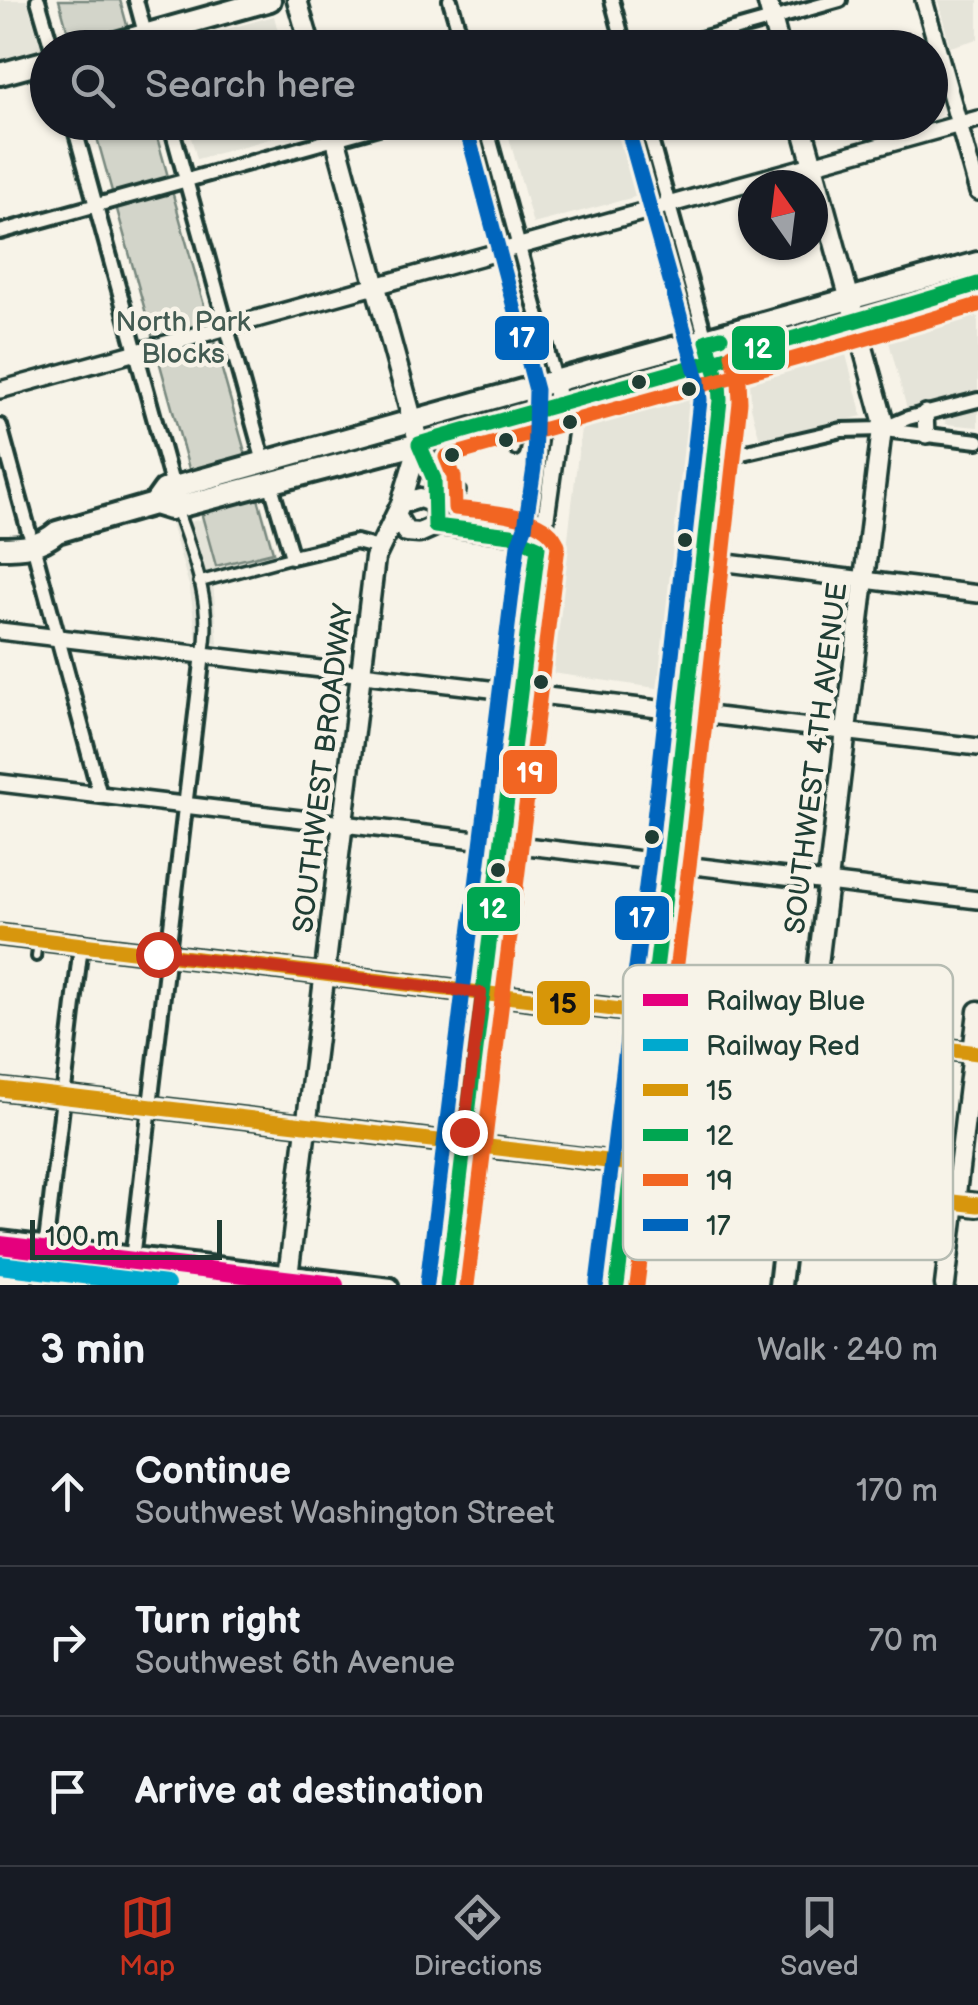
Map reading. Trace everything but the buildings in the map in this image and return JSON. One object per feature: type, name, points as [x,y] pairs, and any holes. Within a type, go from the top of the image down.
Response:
[{"type":"main road","points":[[180,30],[270,0]]},
{"type":"main road","points":[[297,0],[305,30]]},
{"type":"main road","points":[[0,74],[30,66]]},
{"type":"main road","points":[[336,140],[419,444]]},
{"type":"main road","name":"SOUTHWEST 4TH AVENUE","points":[[806,140],[882,412],[818,965]]},
{"type":"main road","points":[[267,472],[419,444],[558,405],[850,300],[978,264]]},
{"type":"main road","points":[[2,547],[13,536],[31,538],[44,528],[57,532],[154,504],[164,490],[175,497],[267,472],[413,422],[556,383],[710,350],[783,344],[978,284]]},
{"type":"main road","name":"SOUTHWEST BROADWAY","points":[[288,1279],[378,548],[398,510],[419,444]]},
{"type":"main road","points":[[420,498],[436,509],[419,533],[406,532],[398,510],[420,498]]},
{"type":"main road","points":[[0,935],[37,948],[82,945],[623,1010]]},
{"type":"main road","points":[[953,1210],[976,1052],[978,1011]]},
{"type":"main road","points":[[0,1088],[623,1164]]},
{"type":"main road","points":[[954,1202],[978,1205]]},
{"type":"main road","name":"SOUTHWEST 4TH AVENUE","points":[[780,1285],[783,1260]]},
{"type":"main road","points":[[944,1285],[947,1260]]},
{"type":"street","points":[[38,0],[47,30]]},
{"type":"street","points":[[136,0],[144,30]]},
{"type":"street","points":[[450,0],[459,30]]},
{"type":"street","points":[[612,0],[620,30]]},
{"type":"street","points":[[716,30],[770,9],[840,0]]},
{"type":"street","points":[[924,0],[932,30]]},
{"type":"street","points":[[948,85],[978,192]]},
{"type":"street","points":[[948,127],[978,119]]},
{"type":"street","points":[[77,140],[137,352],[208,631],[129,1285]]},
{"type":"street","points":[[175,140],[292,557]]},
{"type":"street","points":[[0,232],[186,181],[307,140]]},
{"type":"street","points":[[447,1285],[518,692],[558,432],[556,383],[490,140]]},
{"type":"street","points":[[651,140],[710,350],[720,400],[657,965]]},
{"type":"street","points":[[0,390],[902,140]]},
{"type":"street","points":[[882,430],[926,413],[978,400]]},
{"type":"street","points":[[926,413],[926,435]]},
{"type":"street","points":[[0,426],[100,795]]},
{"type":"street","points":[[712,460],[842,430],[882,430],[978,441]]},
{"type":"street","points":[[419,444],[436,509],[477,533],[510,536],[538,546]]},
{"type":"street","points":[[198,582],[356,542],[378,548]]},
{"type":"street","points":[[704,560],[978,594]]},
{"type":"street","points":[[0,631],[978,747]]},
{"type":"street","points":[[0,783],[978,900]]},
{"type":"street","points":[[41,1285],[82,945]]},
{"type":"street","points":[[617,1285],[623,1237]]},
{"type":"street","points":[[0,1238],[288,1279],[391,1285]]},
{"type":"lane","points":[[514,451],[521,415]]},
{"type":"lane","points":[[436,509],[461,491]]},
{"type":"shaded area","points":[[0,0],[27,0],[36,30],[30,30],[30,51],[0,59]]},
{"type":"shaded area","points":[[938,0],[978,0],[978,39],[950,47]]},
{"type":"shaded area","points":[[274,16],[278,30],[224,30]]},
{"type":"shaded area","points":[[192,140],[265,140],[197,159]]},
{"type":"shaded area","points":[[510,140],[632,140],[646,194],[533,224]]},
{"type":"shaded area","points":[[978,304],[978,427],[946,424],[939,401],[907,409],[885,327]]},
{"type":"shaded area","points":[[843,343],[862,416],[760,440],[741,371]]},
{"type":"shaded area","points":[[698,390],[663,689],[552,673],[582,420]]},
{"type":"shaded area","points":[[261,503],[279,564],[213,582],[218,644],[197,642],[190,589],[171,523],[175,526]]},
{"type":"green space","points":[[59,0],[120,0],[128,30],[67,30]]},
{"type":"green space","name":"North Park Blocks","points":[[98,140],[158,140],[273,552],[216,566]]},
{"type":"rail line","name":"Blue","points":[[0,1245],[335,1285]]},
{"type":"rail line","name":"Red","points":[[0,1265],[166,1285]]},
{"type":"transit line","name":"17","points":[[427,1283],[518,545],[525,527],[534,468],[536,390],[469,140]]},
{"type":"transit line","name":"17","points":[[631,140],[698,380],[700,400],[636,965]]},
{"type":"transit line","name":"12","points":[[447,1285],[538,547],[511,535],[435,526],[434,479],[419,444],[978,284]]},
{"type":"transit line","name":"19","points":[[467,1285],[558,546],[542,526],[529,520],[455,508],[454,477],[446,457],[978,305]]},
{"type":"transit line","name":"12","points":[[657,965],[720,400],[707,341],[721,337]]},
{"type":"transit line","name":"19","points":[[677,965],[740,402],[732,354]]},
{"type":"transit line","name":"15","points":[[0,935],[623,1010]]},
{"type":"transit line","name":"15","points":[[953,1050],[978,1053]]},
{"type":"transit line","name":"17","points":[[597,1283],[623,1073]]},
{"type":"transit line","name":"15","points":[[0,1089],[623,1163]]},
{"type":"transit line","name":"15","points":[[953,1202],[978,1205]]},
{"type":"transit line","name":"12","points":[[617,1285],[623,1236]]},
{"type":"transit line","name":"19","points":[[637,1285],[640,1260]]},
{"type":"route","points":[[158,954],[481,993],[464,1132]]}]
